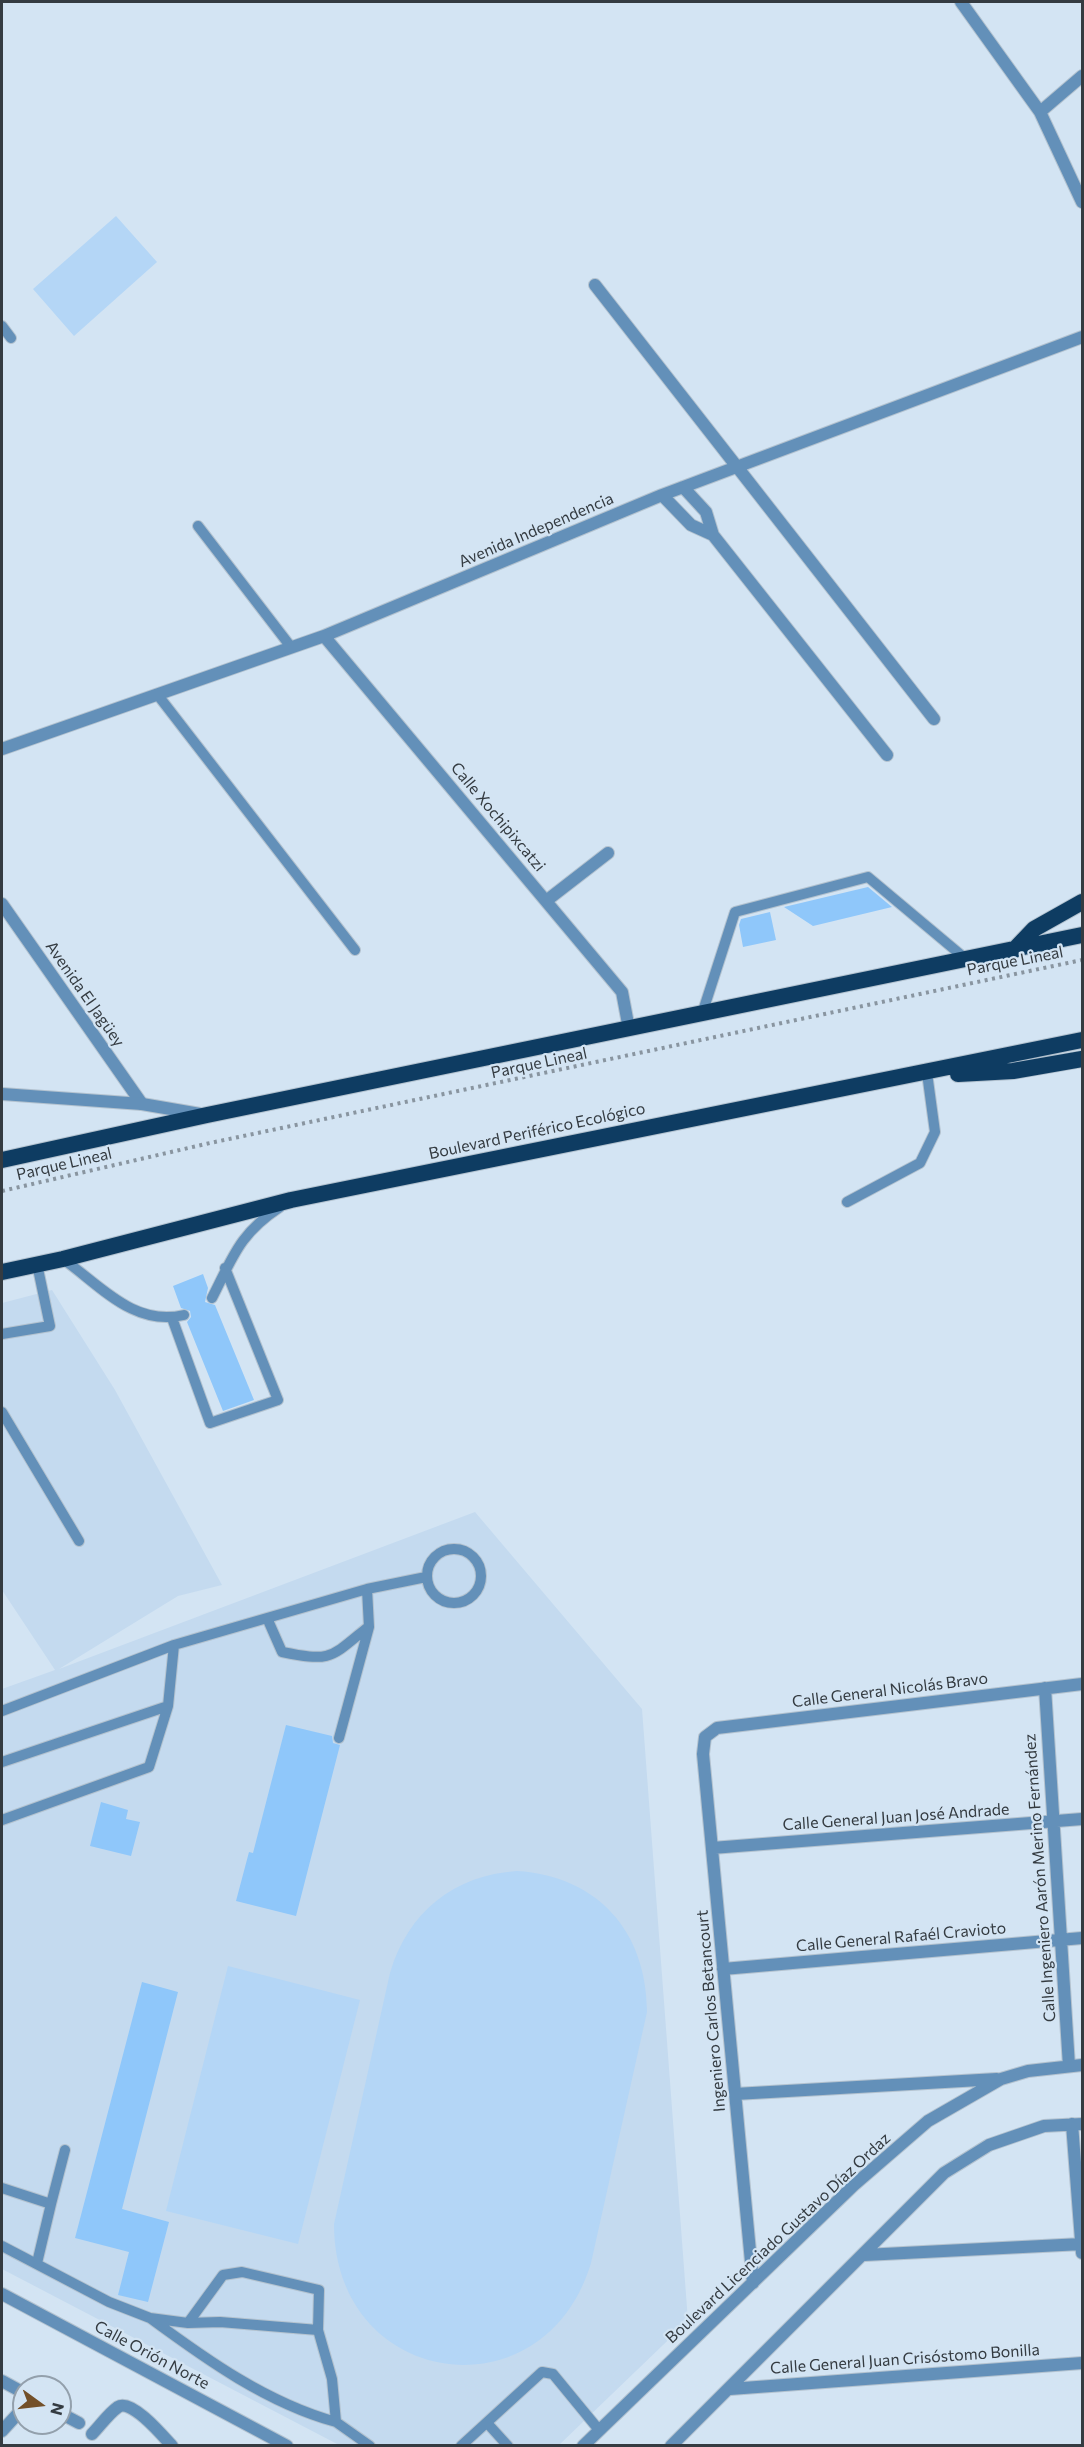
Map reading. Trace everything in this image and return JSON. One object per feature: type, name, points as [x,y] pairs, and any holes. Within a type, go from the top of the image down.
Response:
[{"type":"highway","points":[[1012,951],[1034,929],[1083,902]]},
{"type":"highway","points":[[2,1160],[207,1115],[1083,936]]},
{"type":"highway","name":"Boulevard Periférico Ecológico","points":[[2,1272],[63,1259],[291,1200],[804,1094],[935,1071],[1083,1040]]},
{"type":"highway","points":[[935,1071],[963,1076],[1013,1071],[1083,1059]]},
{"type":"street","points":[[961,2],[1040,112],[1083,202]]},
{"type":"street","points":[[1040,112],[1083,75]]},
{"type":"street","points":[[595,285],[934,719]]},
{"type":"street","name":"Avenida Independencia","points":[[2,748],[324,636],[662,495],[1083,337]]},
{"type":"street","points":[[683,487],[706,512],[713,535],[887,755]]},
{"type":"street","points":[[662,495],[691,525],[713,535]]},
{"type":"street","name":"Calle Xochipixcatzi","points":[[324,636],[622,992],[629,1029]]},
{"type":"street","points":[[546,901],[608,853]]},
{"type":"street","name":"Avenida El Jagüey","points":[[2,904],[142,1104]]},
{"type":"street","points":[[2,1094],[142,1104],[207,1115]]},
{"type":"street","name":"Calle General Nicolás Bravo","points":[[705,1737],[717,1728],[1083,1684]]},
{"type":"street","name":"Calle Ingeniero Aarón Merino Fernández","points":[[1045,1688],[1069,2066]]},
{"type":"street","name":"Ingeniero Carlos Betancourt","points":[[705,1737],[703,1754],[753,2283]]},
{"type":"street","name":"Calle General Juan José Andrade","points":[[712,1848],[1083,1819]]},
{"type":"street","name":"Calle General Rafaél Cravioto","points":[[723,1969],[1083,1938]]},
{"type":"street","name":"Boulevard Licenciado Gustavo Díaz Ordaz","points":[[583,2445],[854,2185],[928,2121],[1001,2079],[1028,2071],[1083,2065]]},
{"type":"street","points":[[735,2094],[1001,2079]]},
{"type":"street","points":[[671,2445],[730,2389],[944,2173],[989,2145],[1044,2126],[1077,2124],[1083,2253]]},
{"type":"street","points":[[864,2255],[1082,2244]]},
{"type":"street","name":"Calle Orión Norte","points":[[2,2294],[287,2445]]},
{"type":"street","name":"Calle General Juan Crisóstomo Bonilla","points":[[730,2389],[1083,2363]]},
{"type":"street","points":[[92,2434],[118,2407],[124,2405],[133,2408],[172,2445]]},
{"type":"street","points":[[72,2419],[79,2423]]},
{"type":"lane","points":[[2,326],[11,338]]},
{"type":"lane","points":[[198,526],[291,647]]},
{"type":"lane","points":[[157,694],[355,950]]},
{"type":"lane","points":[[702,1014],[735,912],[868,877],[967,960]]},
{"type":"lane","points":[[848,1202],[920,1163],[935,1132],[935,1071]]},
{"type":"lane","points":[[212,1298],[232,1255],[254,1227],[291,1200]]},
{"type":"lane","points":[[63,1259],[136,1312],[158,1318],[184,1315]]},
{"type":"lane","points":[[2,1334],[50,1326],[38,1264]]},
{"type":"lane","points":[[172,1318],[210,1423],[278,1400],[225,1268]]},
{"type":"lane","points":[[2,1412],[79,1541]]},
{"type":"lane","points":[[447,1549],[464,1550],[471,1555],[478,1561],[482,1578],[476,1593],[461,1603],[444,1602],[431,1591],[426,1577],[433,1558],[447,1549]]},
{"type":"lane","points":[[2,1711],[174,1645],[367,1589],[426,1577]]},
{"type":"lane","points":[[339,1738],[369,1627],[367,1589]]},
{"type":"lane","points":[[267,1618],[282,1652],[317,1659],[335,1653],[369,1627]]},
{"type":"lane","points":[[2,1820],[149,1767],[168,1706],[174,1645]]},
{"type":"lane","points":[[2,1762],[168,1706]]},
{"type":"lane","points":[[37,2263],[65,2150]]},
{"type":"lane","points":[[2,2188],[51,2204]]},
{"type":"lane","points":[[2,2246],[109,2301],[150,2318],[219,2368],[310,2415],[336,2422],[370,2445]]},
{"type":"lane","points":[[188,2323],[223,2275],[242,2271],[319,2290],[318,2330],[332,2379],[336,2422]]},
{"type":"lane","points":[[150,2318],[188,2323],[220,2322],[318,2330]]},
{"type":"lane","points":[[461,2445],[488,2424],[542,2372],[548,2372],[599,2430]]},
{"type":"lane","points":[[488,2424],[508,2445]]},
{"type":"path","name":"Parque Lineal","points":[[2,1191],[210,1143],[1083,960]]},
{"type":"shaded area","points":[[116,216],[157,262],[74,336],[33,289]]},
{"type":"shaded area","points":[[52,1290],[115,1390],[222,1585],[178,1596],[59,1669],[475,1512],[642,1709],[688,2321],[559,2445],[339,2445],[2,2269],[2,1689],[55,1670],[2,1590],[2,1303]]},
{"type":"shaded area","points":[[517,1871],[546,1875],[571,1884],[594,1897],[612,1913],[627,1934],[638,1957],[645,1983],[647,2012],[591,2263],[566,2313],[531,2346],[489,2362],[445,2364],[403,2350],[368,2321],[343,2279],[334,2224],[390,1973],[398,1951],[421,1915],[454,1889],[494,1874]]},
{"type":"shaded area","points":[[228,1966],[360,2000],[298,2244],[166,2211]]},
{"type":"building","points":[[868,887],[892,907],[813,926],[784,907]]},
{"type":"building","points":[[770,912],[776,940],[743,947],[739,925],[741,919]]},
{"type":"building","points":[[203,1274],[208,1288],[205,1302],[215,1305],[254,1400],[223,1411],[187,1322],[191,1317],[190,1311],[181,1308],[173,1286]]},
{"type":"building","points":[[286,1725],[332,1736],[333,1743],[340,1745],[296,1916],[236,1901],[249,1852],[253,1853]]},
{"type":"building","points":[[101,1802],[128,1810],[126,1819],[140,1822],[131,1856],[90,1846]]},
{"type":"building","points":[[142,1982],[178,1992],[122,2209],[169,2222],[148,2302],[118,2295],[129,2252],[75,2238]]}]
